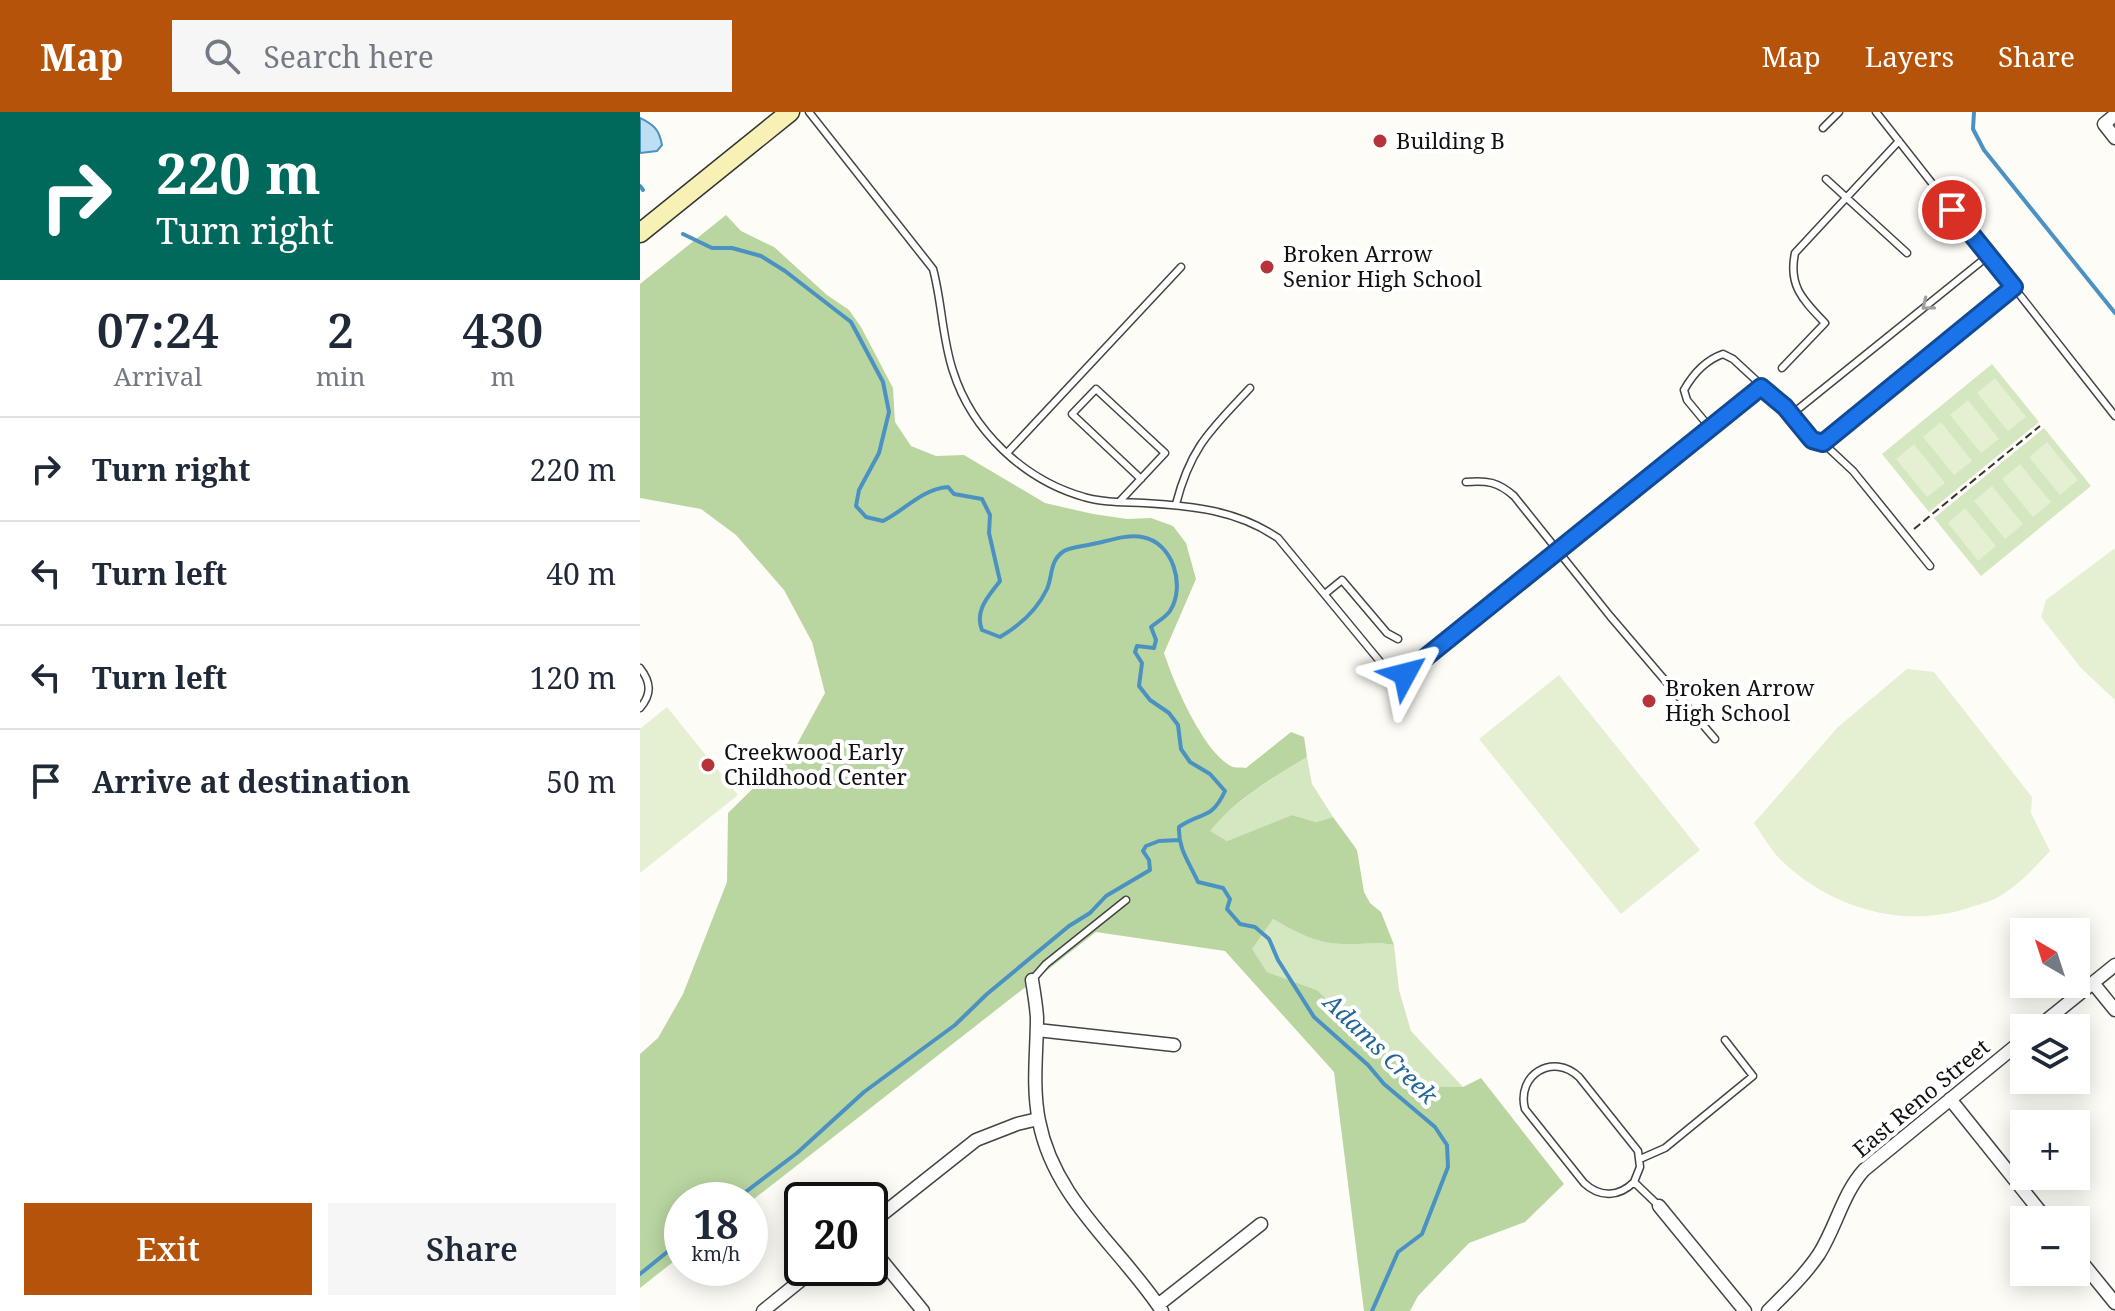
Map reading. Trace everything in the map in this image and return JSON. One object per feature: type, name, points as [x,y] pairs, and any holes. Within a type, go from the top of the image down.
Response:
[{"type":"street","points":[[640,233],[790,112]]},
{"type":"street","points":[[2115,115],[2104,124],[2115,138]]},
{"type":"street","points":[[2054,1014],[2115,965]]},
{"type":"street","points":[[1032,980],[1037,1030],[1035,1094],[1043,1139],[1065,1188],[1160,1308],[1261,1224]]},
{"type":"street","points":[[2093,983],[2115,1010]]},
{"type":"street","points":[[1037,1030],[1174,1045]]},
{"type":"street","name":"East Reno Street","points":[[1768,1311],[1820,1253],[1859,1176],[2010,1050]]},
{"type":"street","points":[[1950,1099],[2036,1206]]},
{"type":"street","points":[[888,1210],[976,1140],[1038,1119]]},
{"type":"street","points":[[1659,1206],[1745,1311]]},
{"type":"street","points":[[888,1268],[923,1311]]},
{"type":"street","points":[[2090,1272],[2115,1303]]},
{"type":"street","points":[[763,1311],[794,1286]]},
{"type":"lane","points":[[809,112],[933,269],[953,371],[982,427],[1007,453],[1044,482],[1084,498],[1176,504],[1214,510],[1259,525],[1278,538],[1382,664],[1394,672],[1405,674],[1761,387]]},
{"type":"lane","points":[[1823,128],[1839,112]]},
{"type":"lane","points":[[1876,112],[2115,416]]},
{"type":"lane","points":[[1782,368],[1825,323],[1796,288],[1791,270],[1795,253],[1899,141]]},
{"type":"lane","points":[[1826,179],[1907,253]]},
{"type":"lane","points":[[1792,414],[1988,256]]},
{"type":"lane","points":[[1007,453],[1181,267]]},
{"type":"lane","points":[[1823,443],[2014,287]]},
{"type":"lane","points":[[1711,429],[1687,400],[1684,390],[1689,380],[1710,359],[1723,354],[1733,359],[1792,414],[1812,440],[1823,443],[1853,471],[1930,566]]},
{"type":"lane","points":[[1176,504],[1196,449],[1250,388]]},
{"type":"lane","points":[[1120,501],[1141,479],[1165,453],[1096,389],[1072,414],[1141,479]]},
{"type":"lane","points":[[1466,482],[1488,480],[1503,486],[1715,739]]},
{"type":"lane","points":[[1326,593],[1342,580],[1387,633],[1398,639]]},
{"type":"lane","points":[[640,668],[648,679],[649,695],[640,708]]},
{"type":"lane","points":[[1032,980],[1046,964],[1126,900]]},
{"type":"lane","points":[[1640,1159],[1665,1148],[1753,1076],[1725,1040]]},
{"type":"lane","points":[[1558,1065],[1573,1071],[1633,1144],[1640,1159],[1634,1182],[1621,1192],[1605,1194],[1584,1183],[1525,1109],[1523,1093],[1529,1078],[1550,1066],[1558,1065]]},
{"type":"lane","points":[[1634,1182],[1659,1206]]},
{"type":"path","points":[[1913,530],[2040,426]]},
{"type":"green space","points":[[726,215],[741,231],[774,247],[827,295],[849,310],[893,388],[895,422],[911,446],[936,456],[964,455],[1045,503],[1127,519],[1151,518],[1173,526],[1186,543],[1196,579],[1164,653],[1191,716],[1211,748],[1233,767],[1246,768],[1291,732],[1304,737],[1307,757],[1242,800],[1210,831],[1227,841],[1292,815],[1316,822],[1333,817],[1357,850],[1364,892],[1370,903],[1381,912],[1394,945],[1324,942],[1298,933],[1273,919],[1252,949],[1267,972],[1317,990],[1360,1031],[1429,1086],[1463,1087],[1481,1078],[1564,1184],[1525,1222],[1469,1243],[1418,1296],[1410,1311],[1364,1311],[1334,1072],[1225,951],[1096,932],[768,1188],[768,1182],[664,1182],[664,1269],[640,1288],[640,1054],[658,1038],[683,994],[727,882],[728,813],[796,746],[825,693],[812,642],[784,590],[736,535],[701,509],[640,498],[640,284]]},
{"type":"green space","points":[[1992,364],[2039,422],[1929,512],[1882,454]]},
{"type":"green space","points":[[1995,378],[2026,417],[2008,431],[1977,393]]},
{"type":"green space","points":[[1968,400],[1999,439],[1981,453],[1950,415]]},
{"type":"green space","points":[[1941,422],[1972,461],[1954,475],[1923,437]]},
{"type":"green space","points":[[2044,428],[2091,486],[1981,576],[1934,518]]},
{"type":"green space","points":[[2047,442],[2078,480],[2060,495],[2029,457]]},
{"type":"green space","points":[[1914,444],[1945,483],[1927,497],[1896,459]]},
{"type":"green space","points":[[2020,464],[2051,502],[2033,517],[2002,479]]},
{"type":"green space","points":[[1992,486],[2023,524],[2005,539],[1974,501]]},
{"type":"green space","points":[[1965,508],[1996,546],[1978,561],[1948,523]]},
{"type":"green space","points":[[2115,548],[2115,700],[2081,668],[2041,617],[2046,600]]},
{"type":"green space","points":[[1907,669],[1934,672],[2032,797],[2031,813],[2050,851],[2021,881],[2000,896],[1946,914],[1896,915],[1847,903],[1824,892],[1783,862],[1754,823],[1838,727]]},
{"type":"green space","points":[[1559,675],[1700,850],[1621,914],[1479,739]]},
{"type":"green space","points":[[667,707],[738,795],[640,873],[640,729]]},
{"type":"green space","points":[[1307,757],[1312,784],[1333,817],[1316,822],[1292,815],[1227,841],[1209,831],[1268,781]]},
{"type":"green space","points":[[1273,919],[1324,942],[1394,945],[1399,990],[1411,1031],[1463,1087],[1429,1086],[1360,1031],[1317,990],[1267,972],[1251,949]]},
{"type":"water","points":[[640,118],[657,131],[662,145],[657,151],[640,153]]},
{"type":"waterway","points":[[1974,112],[1973,129],[1984,150],[2115,313]]},
{"type":"waterway","name":"Adams Creek","points":[[640,186],[643,190]]},
{"type":"waterway","name":"Adams Creek","points":[[683,234],[712,248],[732,248],[761,256],[851,322],[883,382],[889,412],[879,453],[859,490],[856,506],[866,517],[883,521],[939,489],[948,487],[954,494],[982,499],[990,515],[989,533],[1000,581],[981,610],[982,630],[1000,637],[1027,617],[1047,589],[1056,559],[1067,550],[1136,536],[1153,541],[1169,556],[1176,578],[1175,601],[1168,613],[1151,627],[1156,640],[1154,648],[1137,646],[1135,652],[1142,663],[1139,686],[1178,725],[1181,749],[1190,762],[1210,774],[1225,791],[1210,811],[1179,827],[1185,855],[1198,882],[1223,888],[1230,899],[1227,909],[1240,924],[1255,927],[1269,939],[1278,960],[1314,1017],[1368,1065],[1384,1084],[1435,1127],[1447,1145],[1448,1167],[1422,1234],[1398,1252],[1372,1311]]},
{"type":"waterway","points":[[759,1182],[797,1153],[864,1092],[955,1025],[987,994],[1069,926],[1090,913],[1106,896],[1150,870],[1149,860],[1143,851],[1146,846],[1159,841],[1179,840]]},
{"type":"waterway","points":[[640,1274],[664,1255]]},
{"type":"place","name":"Building B","points":[[1380,141]]},
{"type":"place","name":"Broken Arrow Senior High School","points":[[1267,267]]},
{"type":"place","name":"Broken Arrow High School","points":[[1649,701]]},
{"type":"place","name":"Creekwood Early Childhood Center","points":[[708,765]]},
{"type":"route","points":[[1405,674],[1761,387],[1792,414],[1812,440],[1823,443],[2014,287],[1952,210]]}]
